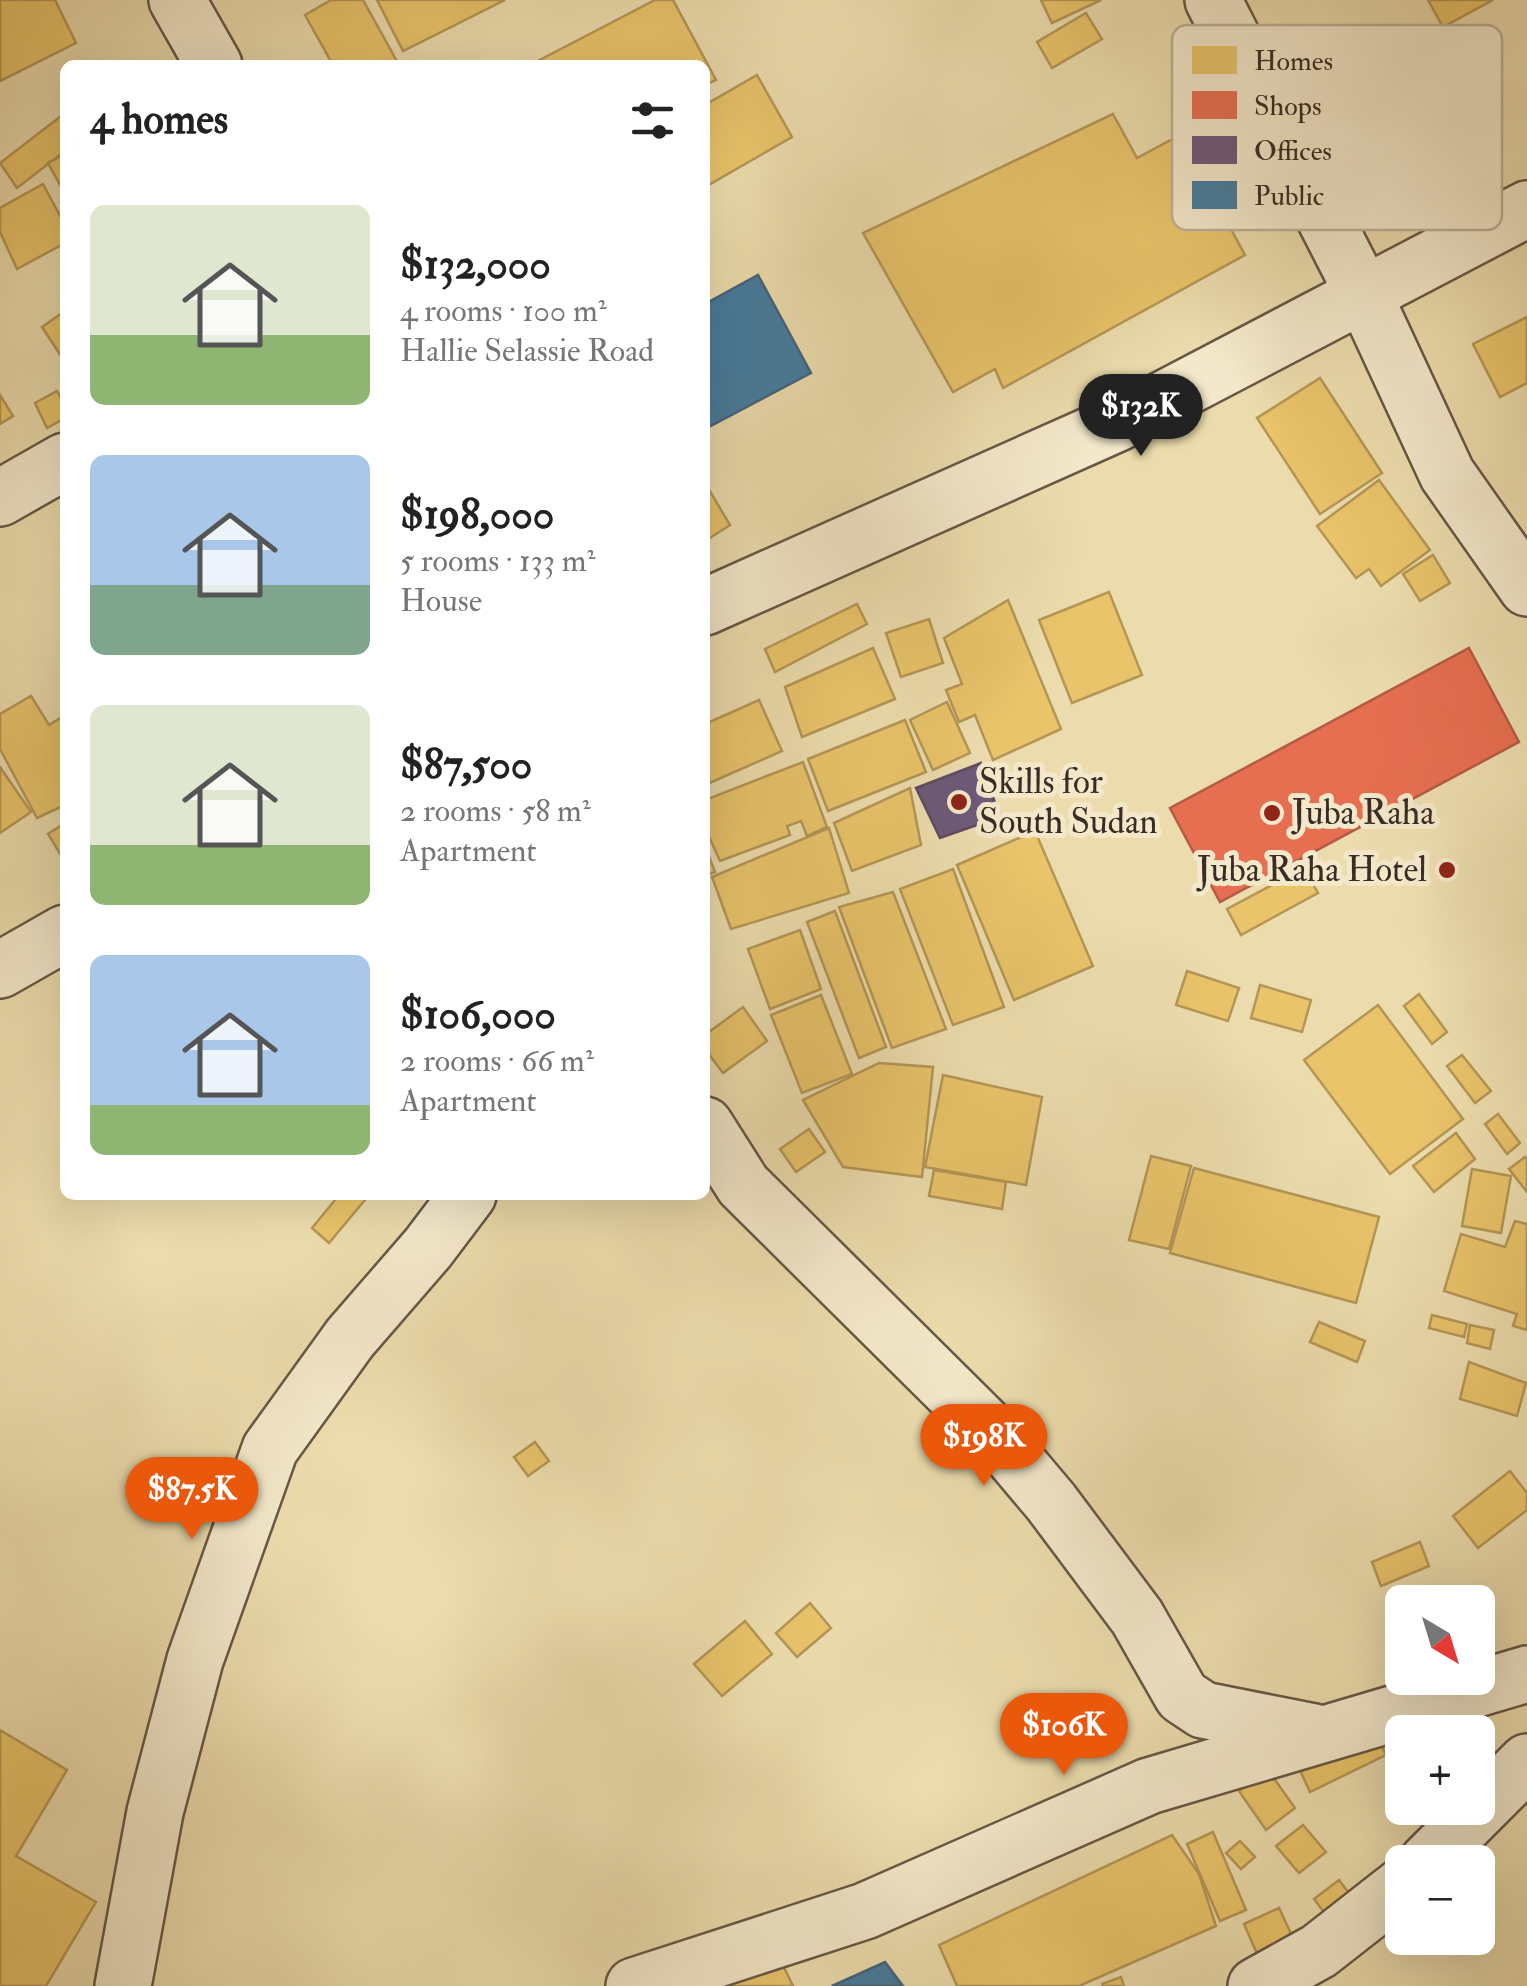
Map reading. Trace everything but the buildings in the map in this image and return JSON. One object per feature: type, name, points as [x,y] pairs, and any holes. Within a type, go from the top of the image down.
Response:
[{"type":"street","points":[[177,0],[211,60]]},
{"type":"street","points":[[1213,0],[1226,25]]},
{"type":"street","points":[[1502,222],[1527,209]]},
{"type":"street","points":[[1331,230],[1447,474],[1527,588]]},
{"type":"street","points":[[710,605],[1118,423],[1487,230]]},
{"type":"street","points":[[0,498],[60,464]]},
{"type":"street","points":[[0,970],[60,937]]},
{"type":"street","points":[[710,1132],[743,1185],[992,1432],[1051,1502],[1137,1617],[1182,1696],[1203,1710],[1324,1734]]},
{"type":"street","points":[[123,1986],[155,1812],[194,1660],[270,1450],[350,1338],[464,1200]]},
{"type":"street","points":[[634,1986],[866,1911],[1149,1786],[1527,1674]]},
{"type":"street","points":[[1443,1845],[1527,1762]]},
{"type":"street","points":[[1256,1986],[1319,1951],[1385,1899]]},
{"type":"place","name":"Skills for South Sudan","points":[[959,802]]},
{"type":"place","name":"Juba Raha","points":[[1272,813]]},
{"type":"place","name":"Juba Raha Hotel","points":[[1447,870]]}]
